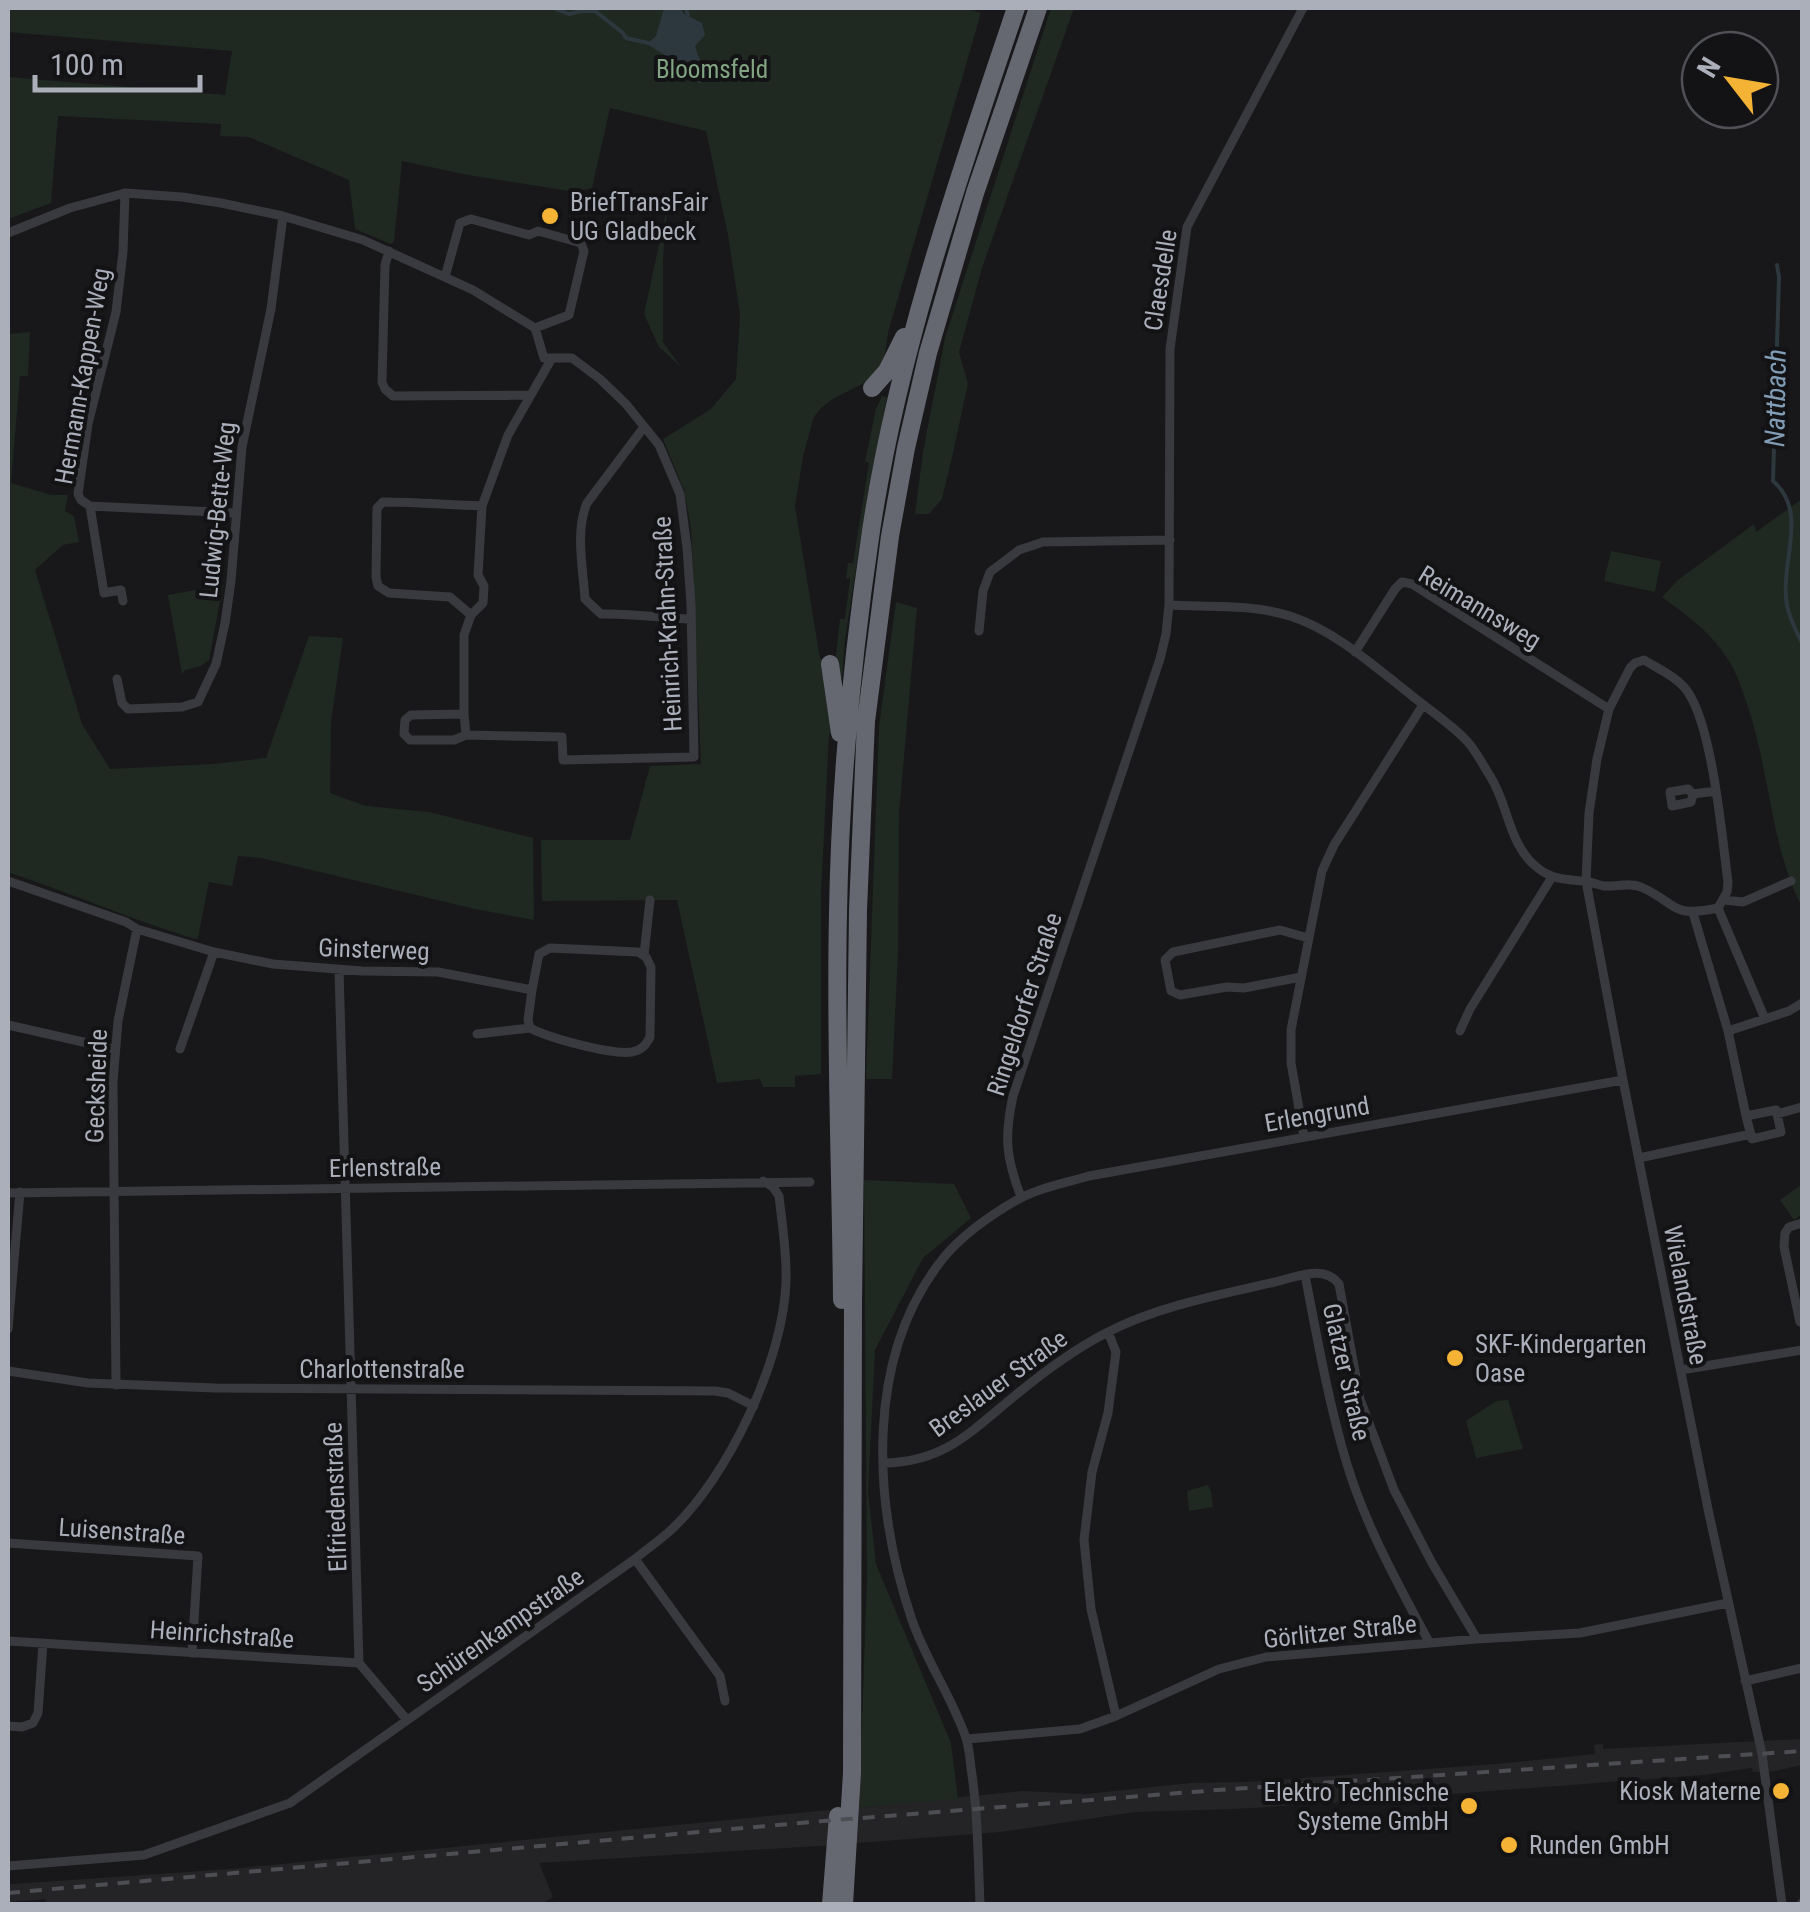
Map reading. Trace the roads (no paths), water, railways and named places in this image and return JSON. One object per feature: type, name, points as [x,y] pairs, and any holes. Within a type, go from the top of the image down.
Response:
[{"type":"highway","points":[[830,1904],[840,1772],[842,1672],[838,912],[846,727],[871,530],[899,388],[925,286],[1016,8]]},
{"type":"highway","points":[[844,1904],[852,1790],[858,910],[866,721],[890,536],[928,353],[974,192],[1038,8]]},
{"type":"highway","points":[[872,388],[887,370],[925,286]]},
{"type":"highway","points":[[830,664],[845,754]]},
{"type":"street","name":"Claesdelle","points":[[1169,468],[1170,348],[1187,227],[1303,8]]},
{"type":"street","points":[[8,233],[70,208],[124,193],[182,197],[283,216],[363,240],[472,290],[535,328],[544,358],[552,358]]},
{"type":"street","name":"Hermann-Kappen-Weg","points":[[123,601],[120,590],[104,593],[87,505],[78,494],[78,487],[88,424],[116,312],[124,193]]},
{"type":"street","name":"Ludwig-Bette-Weg","points":[[117,680],[122,703],[128,709],[182,708],[198,702],[216,664],[231,580],[242,447],[271,308],[283,216]]},
{"type":"street","points":[[445,276],[460,222],[470,219],[581,243],[584,251],[569,315],[535,328]]},
{"type":"street","points":[[388,250],[382,382],[388,393],[529,396]]},
{"type":"street","points":[[466,734],[464,636],[471,615],[483,602],[484,586],[478,575],[482,506],[508,435],[552,358]]},
{"type":"street","name":"Heinrich-Krahn-Straße","points":[[464,714],[410,715],[405,720],[404,734],[410,740],[454,740],[466,734],[562,737],[563,760],[694,758],[688,548],[680,494],[659,445],[626,404],[572,358],[552,358]]},
{"type":"street","points":[[644,427],[582,514],[585,598],[600,614],[691,619]]},
{"type":"street","name":"Ringeldorfer Straße","points":[[1021,1197],[1010,1169],[1006,1128],[1013,1096],[1166,634],[1169,468]]},
{"type":"street","points":[[471,615],[450,597],[389,593],[378,586],[377,508],[384,502],[482,506]]},
{"type":"street","points":[[87,505],[236,513]]},
{"type":"street","points":[[980,631],[983,590],[990,572],[1019,550],[1043,542],[1170,540]]},
{"type":"street","name":"Reimannsweg","points":[[1355,652],[1395,589],[1402,582],[1412,584],[1610,710]]},
{"type":"street","points":[[1169,605],[1247,608],[1290,616],[1320,629],[1355,652],[1466,740],[1498,788],[1511,831],[1522,851],[1552,877],[1604,886],[1630,884],[1680,911],[1693,913],[1743,902],[1791,881]]},
{"type":"street","name":"Wielandstraße","points":[[1716,791],[1704,728],[1685,688],[1644,660],[1635,662],[1616,693],[1597,759],[1588,813],[1586,882],[1728,1603],[1762,1754],[1782,1904]]},
{"type":"street","points":[[1304,1137],[1291,1063],[1291,1030],[1322,872],[1334,845],[1423,705]]},
{"type":"street","points":[[1693,794],[1716,791],[1728,882],[1728,892],[1721,904]]},
{"type":"street","points":[[1460,1031],[1552,877]]},
{"type":"street","points":[[8,881],[137,929]]},
{"type":"street","points":[[644,955],[650,900]]},
{"type":"street","points":[[1721,904],[1765,1020]]},
{"type":"street","points":[[1693,913],[1728,1032],[1746,1116],[1752,1139],[1781,1132],[1776,1110],[1746,1116]]},
{"type":"street","name":"Ginsterweg","points":[[137,929],[214,952],[273,964],[438,972],[532,990]]},
{"type":"street","name":"Gecksheide","points":[[116,1385],[114,1049],[137,929]]},
{"type":"street","points":[[1301,977],[1180,995],[1171,991],[1165,960],[1174,952],[1280,930],[1308,938]]},
{"type":"street","points":[[477,1034],[530,1028],[564,1040],[634,1052],[645,1046],[650,1037],[651,967],[638,952],[546,949],[540,954],[532,990],[530,1028]]},
{"type":"street","points":[[180,1049],[214,952]]},
{"type":"street","name":"Elfriedenstraße","points":[[339,970],[360,1662]]},
{"type":"street","points":[[1728,1032],[1802,1003]]},
{"type":"street","points":[[8,1025],[114,1049]]},
{"type":"street","name":"Erlengrund","points":[[1021,1197],[1089,1176],[1623,1080]]},
{"type":"street","points":[[1777,1114],[1802,1107]]},
{"type":"street","points":[[1639,1158],[1751,1134]]},
{"type":"street","name":"Schürenkampstraße","points":[[8,1866],[144,1855],[290,1803],[671,1530],[699,1498],[738,1438],[772,1359],[786,1280],[780,1196],[763,1181]]},
{"type":"street","name":"Erlenstraße","points":[[8,1192],[810,1182]]},
{"type":"street","points":[[8,1329],[20,1192]]},
{"type":"street","points":[[980,1904],[976,1798],[967,1740],[914,1625],[900,1581],[888,1518],[884,1414],[902,1330],[920,1295],[946,1256],[981,1223],[1021,1197]]},
{"type":"street","points":[[1802,1223],[1790,1227],[1783,1240],[1802,1326]]},
{"type":"street","name":"Glatzer Straße","points":[[1429,1642],[1370,1526],[1347,1464],[1305,1274],[1326,1273],[1339,1284],[1360,1399],[1394,1490],[1477,1638]]},
{"type":"street","name":"Breslauer Straße","points":[[884,1463],[909,1463],[956,1444],[1063,1358],[1108,1332],[1169,1308],[1305,1274]]},
{"type":"street","points":[[1108,1332],[1116,1352],[1108,1413],[1092,1472],[1084,1540],[1092,1609],[1116,1716]]},
{"type":"street","points":[[1681,1370],[1802,1350]]},
{"type":"street","name":"Charlottenstraße","points":[[8,1371],[116,1385],[715,1391],[728,1392],[754,1406]]},
{"type":"street","name":"Luisenstraße","points":[[8,1542],[198,1556],[192,1653]]},
{"type":"street","points":[[634,1559],[720,1676],[726,1701]]},
{"type":"street","name":"Görlitzer Straße","points":[[967,1740],[1080,1729],[1219,1669],[1266,1657],[1580,1633],[1728,1603]]},
{"type":"street","name":"Heinrichstraße","points":[[8,1641],[360,1662]]},
{"type":"street","points":[[8,1726],[33,1723],[38,1713],[43,1644]]},
{"type":"street","points":[[360,1662],[407,1720]]},
{"type":"street","points":[[1745,1680],[1802,1668]]},
{"type":"waterway","points":[[553,8],[569,14],[595,11],[626,38],[648,43]]},
{"type":"waterway","points":[[686,8],[688,16]]},
{"type":"waterway","name":"Nattbach","points":[[1777,265],[1773,481],[1789,506],[1786,597],[1802,643]]},
{"type":"railway","points":[[8,1893],[823,1821],[1802,1751]]},
{"type":"place","name":"BriefTransFair UG Gladbeck","points":[[550,216]]},
{"type":"place","name":"SKF-Kindergarten Oase","points":[[1455,1358]]},
{"type":"place","name":"Kiosk Materne","points":[[1781,1791]]},
{"type":"place","name":"Elektro Technische Systeme GmbH","points":[[1469,1806]]},
{"type":"place","name":"Runden GmbH","points":[[1509,1845]]},
{"type":"park label","name":"Bloomsfeld","points":[[712,69]]}]
